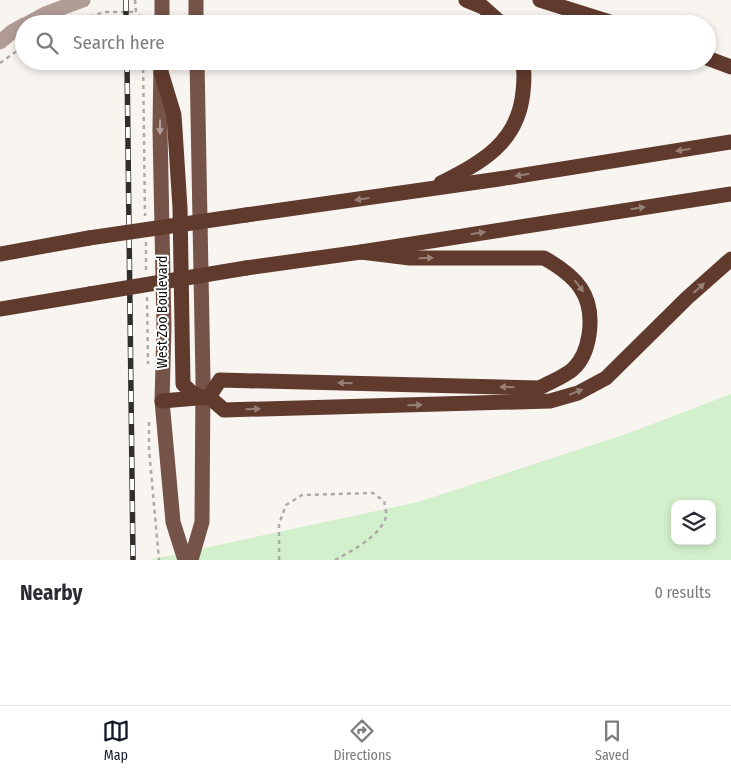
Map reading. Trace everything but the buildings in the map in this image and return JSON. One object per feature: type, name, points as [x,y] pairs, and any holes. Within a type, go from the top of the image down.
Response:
[{"type":"highway","points":[[466,0],[483,8],[491,15]]},
{"type":"highway","points":[[540,0],[588,15]]},
{"type":"highway","points":[[716,61],[731,67]]},
{"type":"highway","points":[[162,70],[175,122],[180,208],[183,384],[191,392],[206,398],[224,410],[550,401],[578,392],[606,378],[687,298],[731,259]]},
{"type":"highway","points":[[429,189],[467,170],[499,146],[513,128],[522,106],[523,70]]},
{"type":"highway","points":[[0,254],[89,238],[429,189],[731,142]]},
{"type":"highway","points":[[0,309],[246,268],[731,194]]},
{"type":"highway","points":[[162,401],[206,398],[220,380],[539,388],[573,370],[587,350],[591,323],[589,302],[580,284],[562,268],[544,258],[410,258],[360,252]]},
{"type":"main road","points":[[162,0],[162,15]]},
{"type":"main road","points":[[196,0],[196,15]]},
{"type":"main road","name":"West Zoo Boulevard","points":[[161,70],[160,129],[164,328],[162,401],[173,522],[185,560]]},
{"type":"main road","points":[[192,560],[202,522],[206,398],[197,70]]},
{"type":"street","points":[[43,15],[83,0]]},
{"type":"street","points":[[0,42],[15,30]]},
{"type":"path","points":[[135,0],[136,12],[139,15]]},
{"type":"path","points":[[95,15],[104,12],[136,12]]},
{"type":"path","points":[[0,63],[15,52]]},
{"type":"path","points":[[143,70],[145,220]]},
{"type":"path","points":[[146,240],[146,280]]},
{"type":"path","points":[[146,290],[148,369]]},
{"type":"path","points":[[149,419],[149,449],[159,560]]},
{"type":"path","points":[[278,560],[279,524],[286,505],[302,494],[373,493],[384,502],[386,515],[379,529],[358,546],[336,560]]},
{"type":"green space","points":[[731,394],[731,560],[149,560],[418,502],[629,433]]},
{"type":"railway","points":[[126,0],[126,15]]},
{"type":"railway","points":[[127,70],[133,560]]}]
